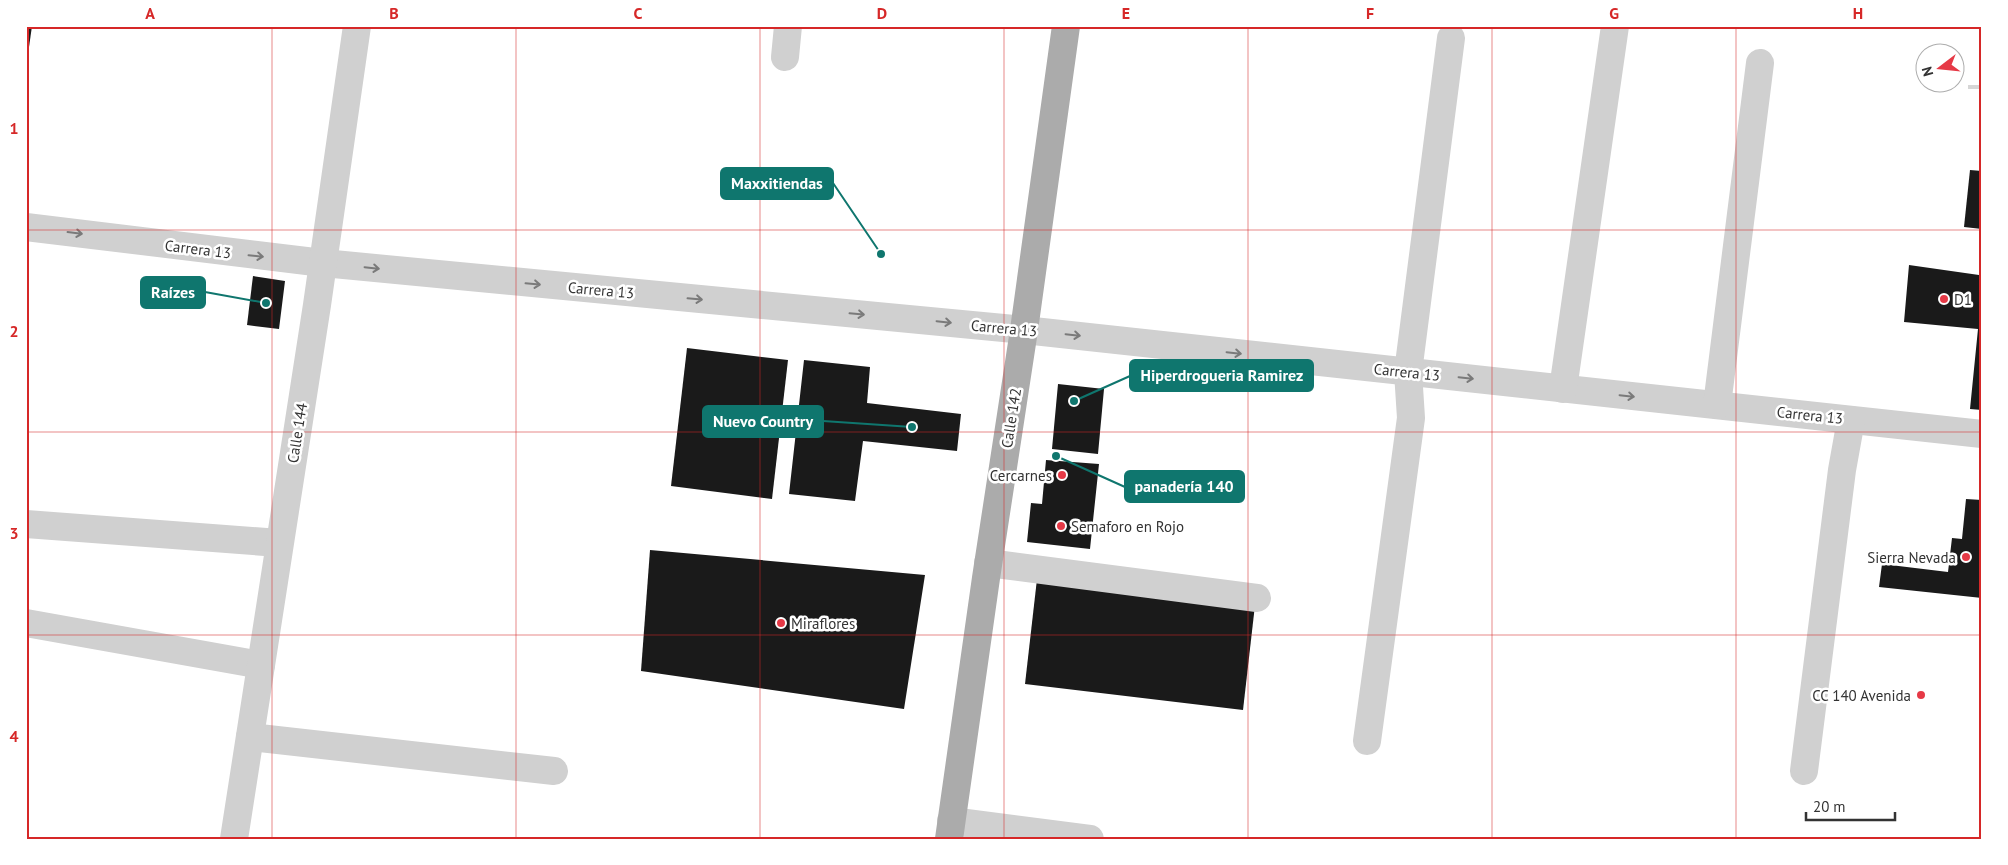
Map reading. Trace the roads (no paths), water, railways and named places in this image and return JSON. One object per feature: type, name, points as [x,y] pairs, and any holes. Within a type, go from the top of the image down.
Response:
[{"type":"main road","name":"Calle 142","points":[[950,830],[1024,330],[1066,26]]},
{"type":"street","name":"Calle 144","points":[[234,839],[323,263],[357,26]]},
{"type":"street","points":[[785,57],[788,26]]},
{"type":"street","points":[[1563,389],[1615,26]]},
{"type":"street","points":[[1367,740],[1411,418],[1408,372],[1451,38]]},
{"type":"street","points":[[1717,405],[1760,63]]},
{"type":"street","name":"Carrera 13","points":[[26,227],[323,263],[1024,330],[1982,434]]},
{"type":"street","points":[[1804,771],[1842,470],[1851,420]]},
{"type":"street","points":[[26,524],[280,542]]},
{"type":"street","points":[[988,563],[1257,598]]},
{"type":"street","points":[[26,623],[261,665]]},
{"type":"street","points":[[250,737],[554,771]]},
{"type":"street","points":[[950,830],[1090,839]]},
{"type":"place","name":"Maxxitiendas","points":[[881,254]]},
{"type":"place","name":"D1","points":[[1944,299]]},
{"type":"place","name":"Raízes","points":[[266,303]]},
{"type":"place","name":"Hiperdrogueria Ramirez","points":[[1074,401]]},
{"type":"place","name":"Nuevo Country","points":[[912,427]]},
{"type":"place","name":"panadería 140","points":[[1056,456]]},
{"type":"place","name":"Cercarnes","points":[[1062,475]]},
{"type":"place","name":"Semaforo en Rojo","points":[[1061,526]]},
{"type":"place","name":"Sierra Nevada","points":[[1966,557]]},
{"type":"place","name":"Miraflores","points":[[781,623]]},
{"type":"place","name":"CC 140 Avenida","points":[[1921,695]]}]
